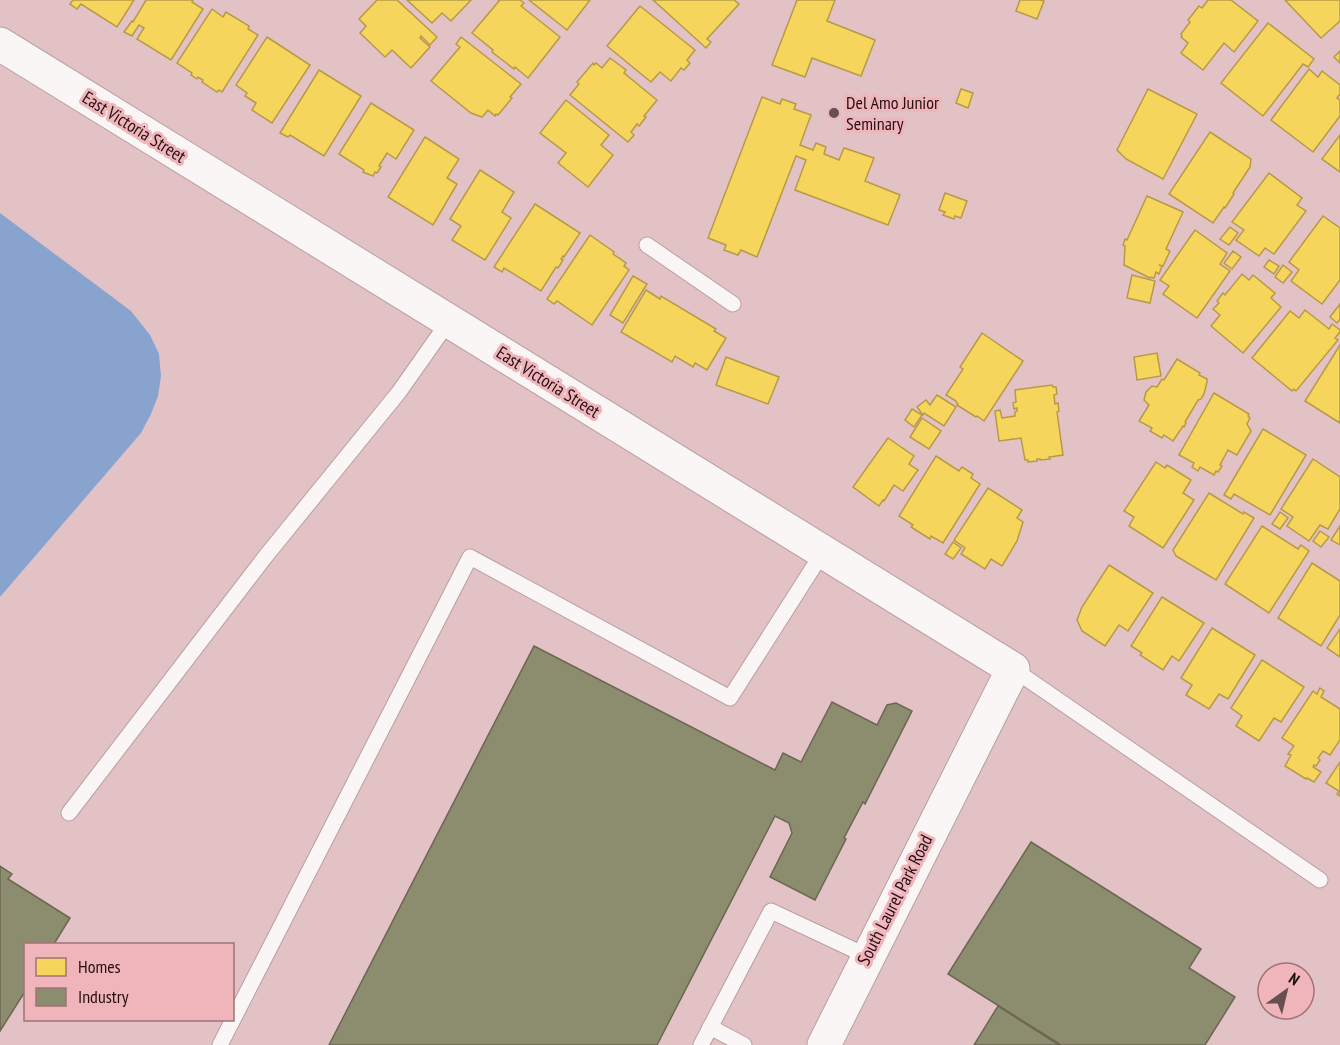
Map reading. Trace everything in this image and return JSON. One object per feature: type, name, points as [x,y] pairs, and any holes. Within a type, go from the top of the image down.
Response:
[{"type":"street","name":"East Victoria Street","points":[[0,44],[1013,669]]},
{"type":"street","name":"South Laurel Park Road","points":[[824,1045],[1013,669]]},
{"type":"lane","points":[[647,245],[733,304]]},
{"type":"lane","points":[[69,813],[265,556],[399,392],[449,321]]},
{"type":"lane","points":[[234,1018],[470,557],[730,698],[823,552]]},
{"type":"lane","points":[[1013,669],[1320,880]]},
{"type":"lane","points":[[701,1045],[771,911],[867,956]]},
{"type":"lane","points":[[220,1045],[232,1021]]},
{"type":"lane","points":[[710,1027],[744,1045]]},
{"type":"water","points":[[0,213],[131,311],[150,335],[159,354],[161,376],[158,396],[141,433],[0,597]]},
{"type":"building: Homes","points":[[73,0],[134,0],[117,27],[81,4],[77,9],[70,4]]},
{"type":"building: Homes","points":[[146,0],[193,0],[192,2],[203,9],[171,60],[137,39],[144,28],[139,25],[132,36],[124,32]]},
{"type":"building: Homes","points":[[377,0],[397,0],[437,37],[430,45],[421,36],[420,38],[430,47],[411,68],[392,50],[385,57],[360,33],[366,26],[359,19]]},
{"type":"building: Homes","points":[[407,0],[471,0],[451,21],[442,13],[432,23]]},
{"type":"building: Homes","points":[[498,0],[520,0],[524,3],[521,6],[560,37],[528,78],[492,52],[493,50],[472,33]]},
{"type":"building: Homes","points":[[529,0],[590,0],[567,30]]},
{"type":"building: Homes","points":[[653,0],[734,0],[739,4],[707,39],[711,42],[706,48]]},
{"type":"building: Homes","points":[[797,0],[835,0],[827,21],[875,40],[861,76],[812,58],[805,77],[772,65]]},
{"type":"building: Homes","points":[[1020,0],[1044,1],[1037,19],[1016,11]]},
{"type":"building: Homes","points":[[1208,0],[1231,0],[1258,21],[1234,52],[1224,43],[1203,70],[1181,53],[1188,43],[1181,37],[1181,34],[1199,6],[1202,8]]},
{"type":"building: Homes","points":[[1285,0],[1340,0],[1340,21],[1321,38]]},
{"type":"building: Homes","points":[[640,6],[695,50],[687,60],[690,63],[684,70],[681,68],[671,81],[660,72],[651,82],[607,46]]},
{"type":"building: Homes","points":[[212,9],[223,17],[226,12],[249,26],[248,29],[258,35],[222,92],[219,90],[217,92],[177,63]]},
{"type":"building: Homes","points":[[1268,23],[1314,59],[1308,67],[1303,64],[1263,116],[1221,83]]},
{"type":"building: Homes","points":[[267,37],[310,65],[272,123],[252,110],[256,103],[245,96],[247,93],[236,85]]},
{"type":"building: Homes","points":[[461,37],[521,84],[498,115],[495,116],[488,110],[482,117],[471,113],[431,81],[460,47],[456,44]]},
{"type":"building: Homes","points":[[1340,51],[1340,63],[1334,57]]},
{"type":"building: Homes","points":[[610,58],[626,70],[624,73],[657,100],[639,126],[637,124],[631,132],[634,135],[628,142],[570,95],[579,84],[577,82],[593,63],[602,68]]},
{"type":"building: Homes","points":[[1309,69],[1318,77],[1322,71],[1340,85],[1340,94],[1337,98],[1340,100],[1340,116],[1313,152],[1271,120]]},
{"type":"building: Homes","points":[[319,70],[361,96],[324,156],[290,135],[288,137],[280,133]]},
{"type":"building: Homes","points":[[961,89],[973,93],[968,108],[956,103]]},
{"type":"building: Homes","points":[[1148,89],[1197,114],[1163,179],[1126,159],[1117,150]]},
{"type":"building: Homes","points":[[762,97],[780,104],[782,99],[796,104],[794,109],[811,115],[800,145],[813,150],[816,143],[826,147],[824,154],[839,160],[844,148],[874,158],[865,181],[900,195],[888,225],[795,190],[806,160],[796,156],[757,257],[741,250],[738,255],[724,250],[726,245],[708,238]]},
{"type":"building: Homes","points":[[566,100],[609,135],[601,145],[613,155],[588,187],[558,163],[566,153],[540,133]]},
{"type":"building: Homes","points":[[371,103],[414,130],[396,159],[387,153],[379,166],[381,167],[373,176],[363,172],[364,170],[339,154]]},
{"type":"building: Homes","points":[[1210,132],[1251,159],[1250,167],[1234,194],[1213,223],[1169,194]]},
{"type":"building: Homes","points":[[1340,135],[1340,172],[1322,159]]},
{"type":"building: Homes","points":[[425,137],[459,159],[447,178],[457,184],[433,225],[388,197]]},
{"type":"building: Homes","points":[[480,170],[514,192],[502,212],[511,218],[485,260],[452,240],[461,226],[450,219]]},
{"type":"building: Homes","points":[[1269,173],[1302,198],[1297,205],[1306,211],[1274,254],[1265,248],[1259,256],[1236,240],[1244,230],[1232,222]]},
{"type":"building: Homes","points":[[945,193],[967,201],[961,218],[955,216],[954,219],[943,215],[945,212],[939,210]]},
{"type":"building: Homes","points":[[1147,196],[1183,212],[1166,249],[1170,251],[1163,266],[1159,265],[1162,266],[1159,274],[1156,272],[1154,278],[1124,265],[1125,239],[1127,240]]},
{"type":"building: Homes","points":[[535,204],[580,233],[541,291],[504,268],[502,272],[494,267]]},
{"type":"building: Homes","points":[[1323,216],[1340,228],[1340,280],[1322,304],[1291,281],[1299,270],[1289,262]]},
{"type":"building: Homes","points":[[1230,227],[1238,233],[1229,245],[1220,239]]},
{"type":"building: Homes","points":[[1195,230],[1227,253],[1220,264],[1230,271],[1197,318],[1163,294],[1169,286],[1160,280]]},
{"type":"building: Homes","points":[[590,235],[614,252],[613,254],[626,263],[624,266],[629,270],[592,325],[557,301],[554,304],[547,299]]},
{"type":"building: Homes","points":[[1233,251],[1241,257],[1232,269],[1224,263]]},
{"type":"building: Homes","points":[[1269,260],[1279,266],[1274,274],[1264,267]]},
{"type":"building: Homes","points":[[1283,265],[1292,272],[1283,283],[1275,277]]},
{"type":"building: Homes","points":[[1242,274],[1249,280],[1253,275],[1275,293],[1271,298],[1281,307],[1243,353],[1211,326],[1220,315],[1213,309],[1219,303],[1217,301]]},
{"type":"building: Homes","points":[[1132,275],[1155,281],[1150,303],[1127,298]]},
{"type":"building: Homes","points":[[633,276],[647,284],[623,323],[610,315]]},
{"type":"building: Homes","points":[[646,290],[660,299],[661,296],[716,329],[714,331],[726,338],[707,370],[695,363],[693,367],[675,356],[672,362],[621,332]]},
{"type":"building: Homes","points":[[1340,304],[1340,319],[1337,323],[1330,317]]},
{"type":"building: Homes","points":[[1305,310],[1329,329],[1332,324],[1340,332],[1335,338],[1338,340],[1296,391],[1294,389],[1292,391],[1252,358],[1290,311],[1299,318]]},
{"type":"building: Homes","points":[[982,333],[1023,361],[984,421],[957,405],[956,401],[946,395],[963,369],[960,367]]},
{"type":"building: Homes","points":[[1340,345],[1340,423],[1305,401]]},
{"type":"building: Homes","points":[[1157,353],[1161,376],[1137,380],[1134,357]]},
{"type":"building: Homes","points":[[726,357],[779,377],[768,404],[716,385]]},
{"type":"building: Homes","points":[[1177,359],[1200,373],[1199,375],[1207,379],[1207,382],[1204,394],[1173,441],[1164,435],[1162,438],[1150,431],[1152,428],[1139,421],[1149,405],[1144,400],[1146,392],[1152,386],[1157,387],[1162,379],[1164,380]]},
{"type":"building: Homes","points":[[1052,385],[1056,387],[1057,394],[1054,395],[1055,404],[1058,403],[1059,411],[1057,412],[1063,455],[1028,462],[1025,460],[1021,438],[999,441],[995,411],[1000,410],[1002,418],[1015,416],[1017,408],[1014,409],[1013,403],[1016,402],[1015,390]]},
{"type":"building: Homes","points":[[1214,393],[1249,414],[1247,424],[1251,431],[1237,455],[1228,450],[1220,465],[1222,466],[1214,475],[1200,467],[1198,471],[1192,467],[1194,463],[1179,455]]},
{"type":"building: Homes","points":[[937,395],[956,407],[944,426],[924,413],[923,415],[917,407],[926,400],[930,405]]},
{"type":"building: Homes","points":[[912,409],[922,415],[914,427],[905,420]]},
{"type":"building: Homes","points":[[922,418],[941,431],[929,449],[910,437]]},
{"type":"building: Homes","points":[[1263,429],[1306,455],[1270,515],[1234,494],[1231,499],[1224,495]]},
{"type":"building: Homes","points":[[888,438],[914,456],[909,464],[918,470],[903,491],[894,485],[879,506],[853,487]]},
{"type":"building: Homes","points":[[936,456],[959,471],[962,467],[973,474],[971,478],[980,484],[943,543],[931,536],[930,539],[899,516]]},
{"type":"building: Homes","points":[[1313,459],[1340,477],[1340,509],[1328,529],[1320,525],[1309,541],[1287,526],[1293,517],[1281,509]]},
{"type":"building: Homes","points":[[1156,462],[1165,468],[1167,465],[1191,480],[1183,493],[1194,500],[1163,548],[1129,526],[1134,517],[1124,511]]},
{"type":"building: Homes","points":[[988,488],[1022,510],[1017,518],[1023,522],[1017,541],[1002,566],[991,559],[985,569],[961,554],[965,548],[954,540]]},
{"type":"building: Homes","points":[[1209,493],[1243,514],[1244,512],[1254,518],[1216,580],[1176,556],[1173,550]]},
{"type":"building: Homes","points":[[1280,512],[1288,518],[1280,529],[1272,524]]},
{"type":"building: Homes","points":[[1262,526],[1298,549],[1301,545],[1309,551],[1269,613],[1225,584]]},
{"type":"building: Homes","points":[[1340,526],[1340,545],[1331,540]]},
{"type":"building: Homes","points":[[1320,531],[1329,537],[1321,547],[1313,541]]},
{"type":"building: Homes","points":[[953,542],[961,548],[953,559],[945,554]]},
{"type":"building: Homes","points":[[1312,563],[1340,581],[1340,615],[1321,646],[1278,618]]},
{"type":"building: Homes","points":[[1109,565],[1153,593],[1128,631],[1119,625],[1105,646],[1082,631],[1077,620],[1082,607]]},
{"type":"building: Homes","points":[[1162,597],[1204,623],[1179,661],[1172,656],[1163,670],[1131,646]]},
{"type":"building: Homes","points":[[1212,628],[1255,655],[1228,699],[1219,694],[1209,709],[1186,695],[1192,685],[1181,678]]},
{"type":"building: Homes","points":[[1340,629],[1340,657],[1327,648]]},
{"type":"building: Homes","points":[[1262,660],[1304,687],[1281,722],[1274,718],[1259,741],[1236,726],[1242,716],[1231,708]]},
{"type":"building: Homes","points":[[1320,688],[1324,691],[1321,697],[1340,709],[1340,740],[1330,755],[1323,751],[1318,758],[1320,760],[1313,767],[1321,772],[1314,782],[1285,766],[1291,755],[1288,754],[1294,746],[1282,738],[1313,691],[1317,694]]},
{"type":"building: Homes","points":[[1340,762],[1340,796],[1337,794],[1339,791],[1326,783]]},
{"type":"building: Industry","points":[[534,646],[775,770],[783,753],[801,762],[832,702],[877,725],[887,705],[896,703],[912,711],[865,804],[863,802],[844,838],[846,839],[815,900],[770,877],[792,833],[789,823],[775,816],[657,1045],[329,1045]]},
{"type":"building: Industry","points":[[1031,842],[1201,949],[1189,968],[1235,997],[1205,1045],[1061,1045],[948,974]]},
{"type":"building: Industry","points":[[0,866],[12,874],[8,879],[70,918],[55,943],[24,943],[24,993],[0,1031]]},
{"type":"building: Industry","points":[[998,1006],[1059,1045],[974,1045]]},
{"type":"place","name":"Del Amo Junior Seminary","points":[[834,113]]}]
